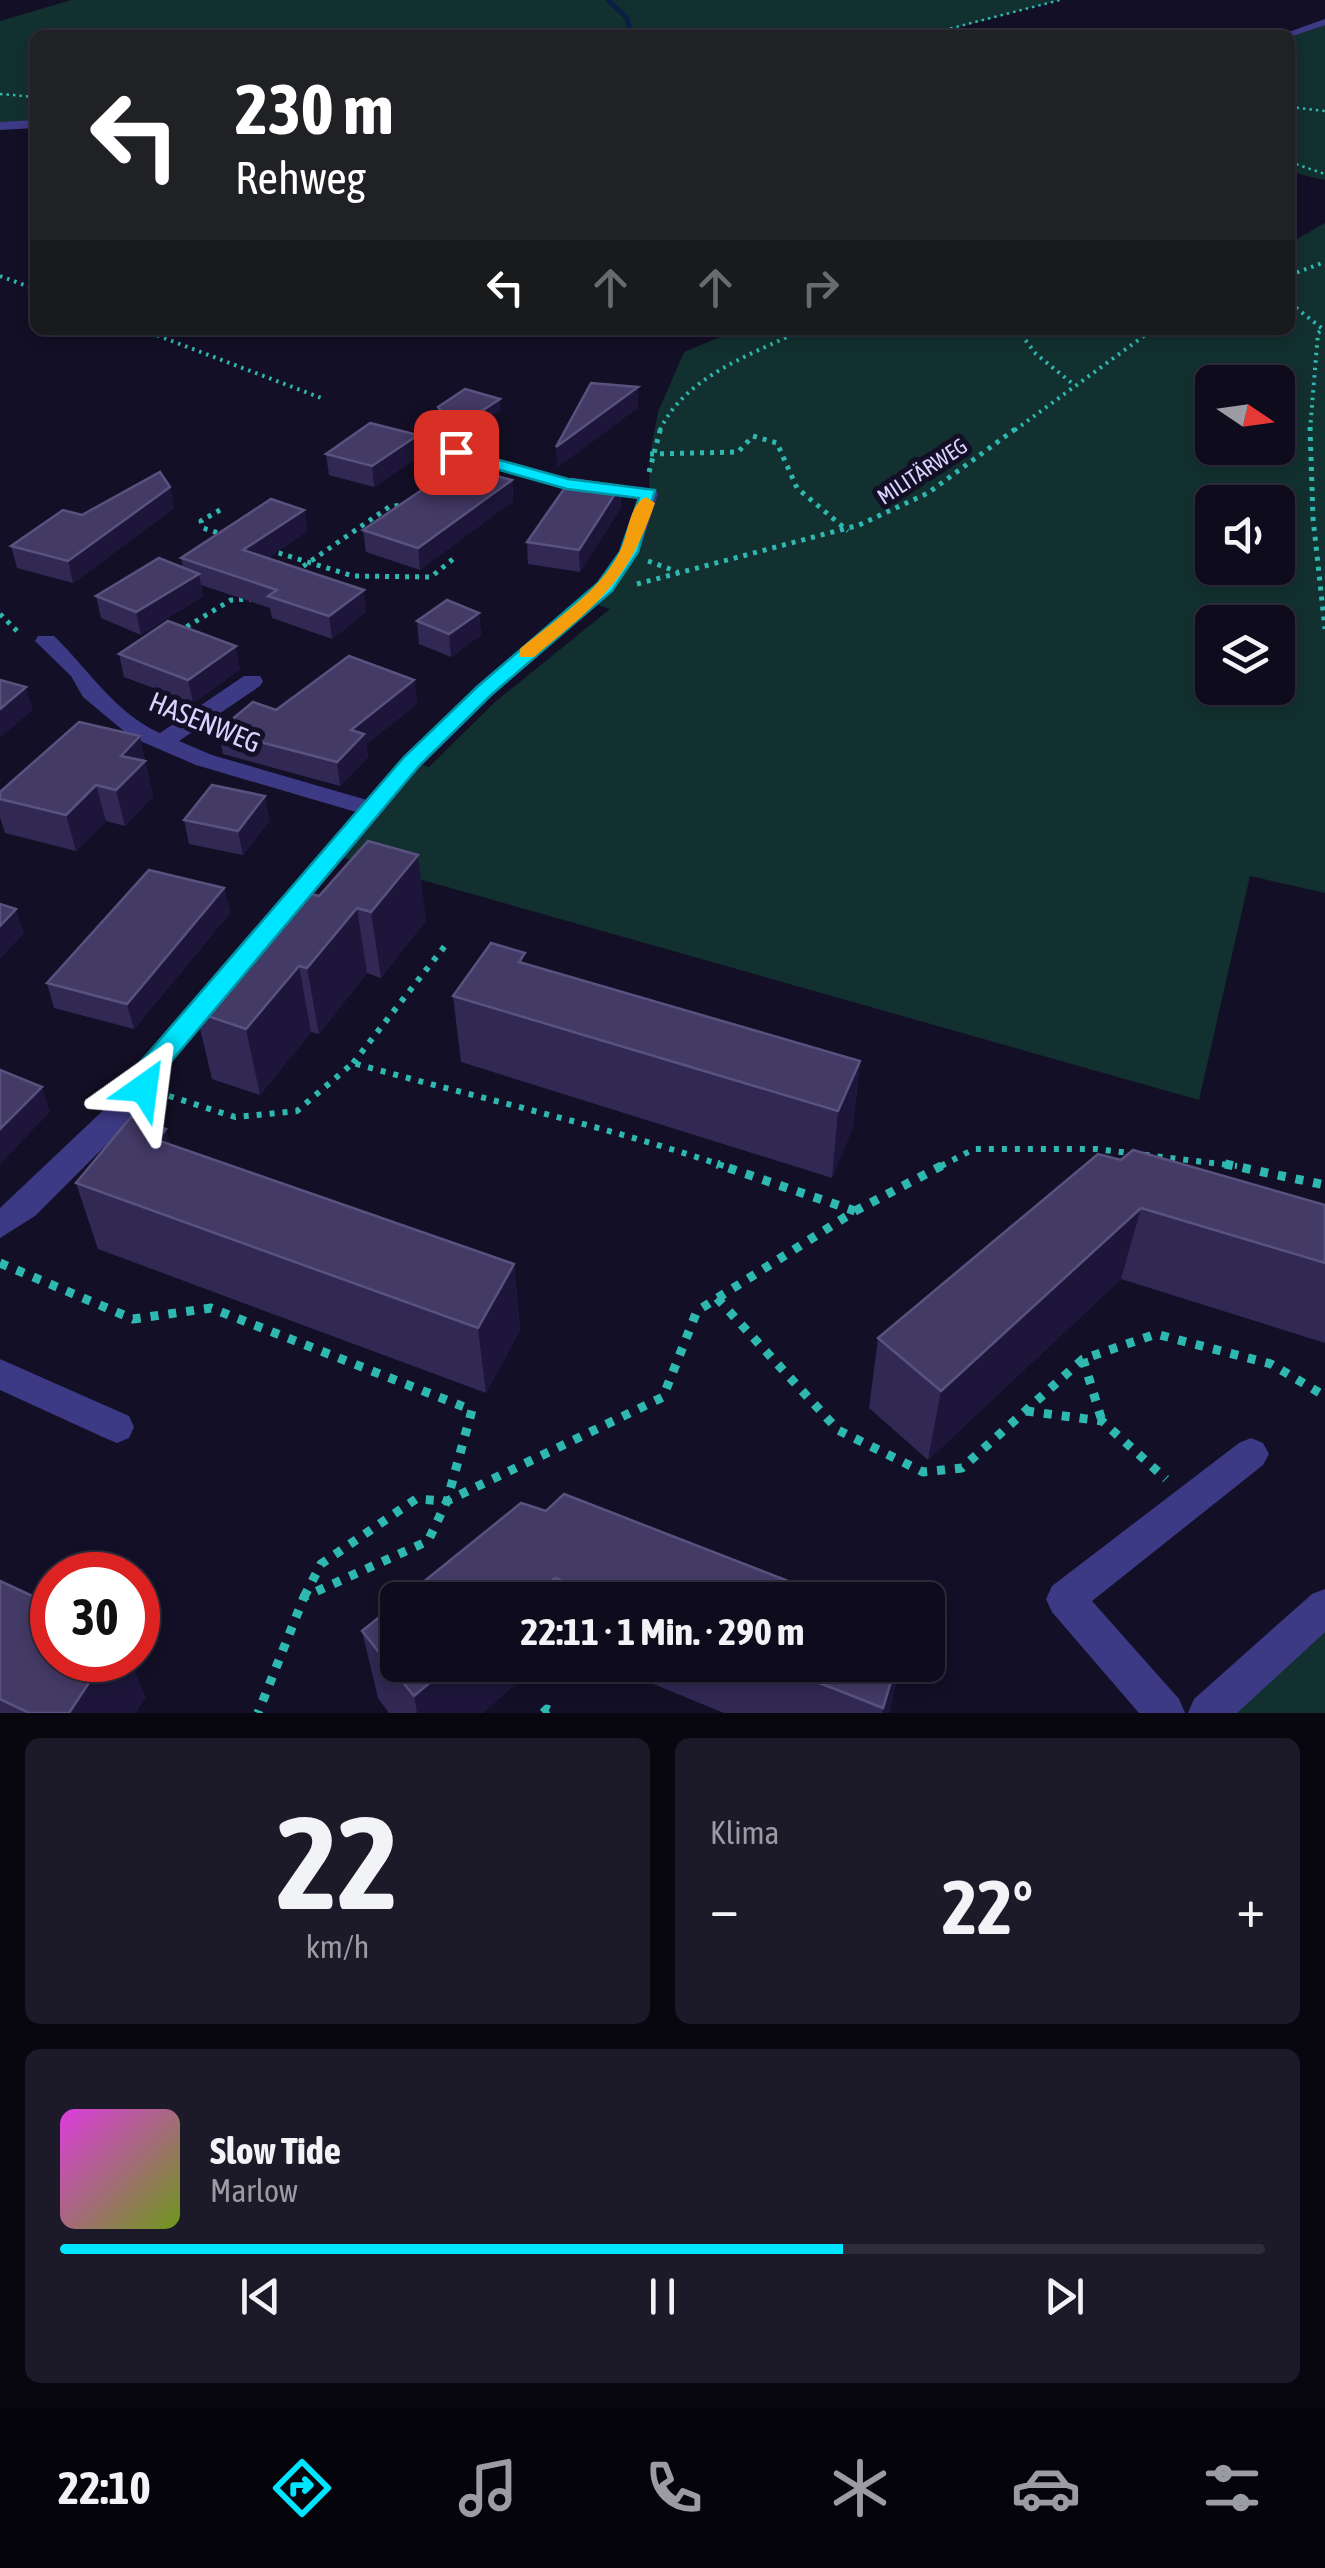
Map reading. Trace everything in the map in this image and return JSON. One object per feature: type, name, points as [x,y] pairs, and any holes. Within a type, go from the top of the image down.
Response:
[{"type":"street","points":[[1295,32],[1325,22]]},
{"type":"street","points":[[0,126],[30,124]]},
{"type":"street","points":[[0,1225],[24,1208],[144,1088],[146,1073],[412,762],[484,691],[605,587],[629,552],[649,494],[567,484],[456,452]]},
{"type":"street","name":"HASENWEG","points":[[46,641],[80,673],[90,692],[138,732],[204,760],[373,809]]},
{"type":"street","points":[[162,742],[252,682]]},
{"type":"street","points":[[0,1374],[117,1427]]},
{"type":"street","points":[[1165,1713],[1065,1600],[1251,1454]]},
{"type":"street","points":[[1208,1713],[1325,1607]]},
{"type":"path","points":[[948,30],[1060,0]]},
{"type":"path","points":[[0,94],[30,97]]},
{"type":"path","points":[[1295,107],[1325,110]]},
{"type":"path","points":[[1295,164],[1325,174]]},
{"type":"path","points":[[1295,273],[1325,262]]},
{"type":"path","points":[[0,276],[30,287]]},
{"type":"path","points":[[1295,307],[1324,330],[1318,333],[1310,378],[1310,503],[1325,629]]},
{"type":"path","points":[[156,335],[324,399]]},
{"type":"path","points":[[793,335],[689,390],[667,412],[650,454],[738,452],[753,436],[777,443],[796,488],[848,531]]},
{"type":"path","points":[[1021,335],[1036,354],[1074,384]]},
{"type":"path","name":"MILITÄRWEG","points":[[678,572],[848,531],[928,494],[1145,335]]},
{"type":"path","points":[[282,581],[389,507],[409,504]]},
{"type":"path","points":[[220,510],[201,521],[203,528],[238,540]]},
{"type":"path","points":[[256,546],[353,576],[432,577],[453,559]]},
{"type":"path","points":[[164,641],[231,600],[256,599]]},
{"type":"path","points":[[144,1088],[234,1118],[297,1111],[352,1063],[448,942]]},
{"type":"path","points":[[352,1063],[515,1110],[626,1133],[856,1211]]},
{"type":"path","points":[[258,1713],[321,1564],[416,1500],[447,1501],[663,1397],[697,1310],[856,1211],[974,1149],[1096,1149],[1216,1162],[1325,1185]]},
{"type":"path","points":[[0,1263],[134,1320],[211,1308],[472,1410],[447,1501],[428,1542],[304,1598]]},
{"type":"path","points":[[717,1298],[838,1430],[923,1472],[962,1468],[1083,1359],[1156,1334],[1271,1364],[1325,1396]]},
{"type":"path","points":[[1083,1359],[1102,1421],[1191,1501]]},
{"type":"path","points":[[1025,1411],[1102,1421]]},
{"type":"path","points":[[543,1713],[556,1713]]},
{"type":"green space","points":[[71,0],[1060,0],[949,30],[30,30],[30,124],[0,126],[0,21]]},
{"type":"green space","points":[[1325,22],[1325,180],[1295,173],[1295,33]]},
{"type":"green space","points":[[1325,223],[1325,893],[1250,876],[1199,1100],[334,855],[412,762],[429,767],[495,702],[610,609],[588,602],[605,587],[649,494],[650,454],[658,412],[684,352],[725,335],[1295,335],[1295,240]]},
{"type":"green space","points":[[1325,1607],[1325,1713],[1208,1713]]},
{"type":"building","points":[[591,383],[638,387],[556,447]]},
{"type":"building","points":[[465,389],[500,399],[454,429],[438,407]]},
{"type":"building","points":[[370,423],[418,435],[372,466],[326,454]]},
{"type":"building","points":[[457,466],[512,480],[418,548],[363,530]]},
{"type":"building","points":[[160,472],[170,487],[68,561],[11,546],[63,510],[82,515]]},
{"type":"building","points":[[571,479],[620,486],[579,550],[527,542]]},
{"type":"building","points":[[271,499],[304,510],[243,550],[364,590],[329,616],[268,596],[277,590],[181,558]]},
{"type":"building","points":[[159,558],[199,574],[136,612],[96,596]]},
{"type":"building","points":[[447,600],[479,613],[449,634],[417,621]]},
{"type":"building","points":[[168,621],[236,646],[188,680],[119,654]]},
{"type":"building","points":[[349,656],[414,680],[351,730],[364,734],[337,762],[218,731],[253,702],[276,710]]},
{"type":"building","points":[[0,680],[26,687],[0,709]]},
{"type":"building","points":[[79,722],[140,736],[121,756],[145,761],[116,790],[96,785],[66,815],[0,799],[0,792]]},
{"type":"building","points":[[212,785],[265,796],[238,831],[184,820]]},
{"type":"building","points":[[368,841],[418,855],[371,912],[357,908],[307,968],[299,966],[246,1029],[196,1012],[303,892],[319,896]]},
{"type":"building","points":[[149,870],[224,888],[127,1004],[47,983]]},
{"type":"building","points":[[0,904],[16,909],[0,926]]},
{"type":"building","points":[[491,943],[525,953],[519,962],[860,1061],[838,1111],[453,996]]},
{"type":"building","points":[[0,1070],[42,1087],[0,1129]]},
{"type":"building","points":[[131,1117],[166,1129],[157,1140],[514,1264],[478,1328],[76,1183]]},
{"type":"building","points":[[1133,1150],[1325,1205],[1325,1263],[1141,1208],[941,1391],[878,1338],[1098,1154],[1121,1160]]},
{"type":"building","points":[[564,1494],[791,1582],[565,1582],[555,1578],[550,1582],[423,1582],[521,1503],[546,1511]]},
{"type":"building","points":[[0,1581],[30,1595],[30,1682],[89,1682],[69,1713],[29,1713],[0,1699]]},
{"type":"building","points":[[380,1616],[380,1654],[362,1631]]},
{"type":"building","points":[[403,1682],[431,1682],[414,1696]]},
{"type":"building","points":[[817,1682],[891,1682],[883,1708]]},
{"type":"waterway","points":[[608,0],[627,18],[630,30]]},
{"type":"slow traffic","points":[[527,653],[605,587],[629,552],[646,503]]},
{"type":"route","points":[[144,1088],[146,1073],[412,762],[484,691],[605,587],[629,552],[649,494],[567,484],[456,452]]}]
